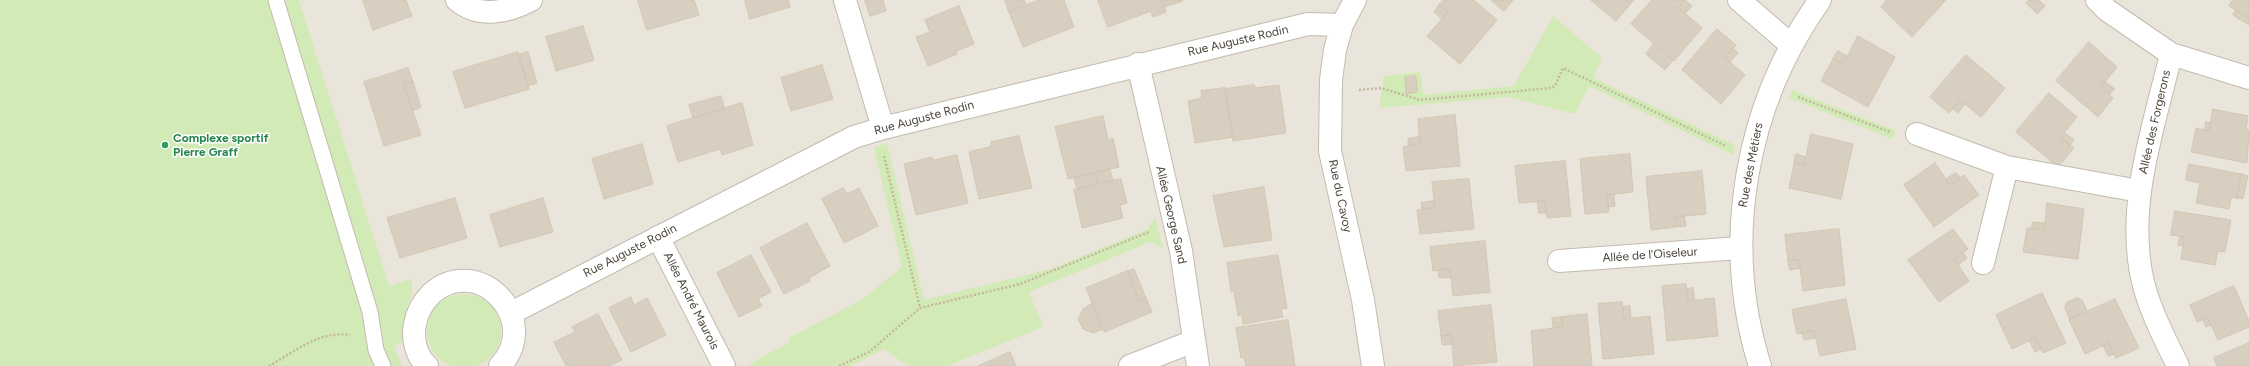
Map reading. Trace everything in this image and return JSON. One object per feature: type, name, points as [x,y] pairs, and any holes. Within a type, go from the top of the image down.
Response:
[{"type":"street","points":[[457,0],[477,10],[492,12],[508,10],[531,0]]},
{"type":"street","points":[[845,0],[883,128]]},
{"type":"street","points":[[1342,25],[1355,0]]},
{"type":"street","points":[[1739,0],[1791,45]]},
{"type":"street","name":"Rue des Métiers","points":[[1760,366],[1748,318],[1740,248],[1742,214],[1750,158],[1761,114],[1771,87],[1791,45],[1820,0]]},
{"type":"street","points":[[2097,0],[2107,10],[2171,54],[2249,78]]},
{"type":"street","name":"Rue Auguste Rodin","points":[[511,313],[827,149],[854,137],[883,128],[1138,64],[1308,24],[1342,25]]},
{"type":"street","name":"Rue du Cavoy","points":[[1342,25],[1336,50],[1330,91],[1329,131],[1331,158],[1363,300],[1373,366]]},
{"type":"street","name":"Allée des Forgerons","points":[[2171,54],[2139,190],[2139,255],[2142,280],[2148,300],[2178,366]]},
{"type":"street","name":"Allée George Sand","points":[[1138,64],[1181,251],[1198,366]]},
{"type":"street","name":"Allée des Forgerons","points":[[1917,134],[2007,167],[2139,190]]},
{"type":"street","points":[[1983,263],[2007,167]]},
{"type":"street","name":"Allée André Maurois","points":[[658,237],[724,366]]},
{"type":"street","name":"Allée de l'Oiseleur","points":[[1560,262],[1740,248]]},
{"type":"street","points":[[423,365],[416,348],[413,331],[416,315],[425,300],[438,288],[454,282],[477,284],[488,287],[502,298],[511,313],[514,328],[513,344],[507,359],[500,366]]},
{"type":"street","points":[[1130,366],[1194,341]]},
{"type":"lane","points":[[276,0],[370,312],[376,350],[383,366]]},
{"type":"path","points":[[1330,91],[1381,88],[1420,100],[1543,89],[1555,86],[1563,68],[1750,158]]},
{"type":"path","points":[[1771,87],[1894,134],[1917,134]]},
{"type":"path","points":[[883,128],[882,145],[920,308]]},
{"type":"path","points":[[839,366],[870,352],[920,308],[1020,284],[1174,222]]},
{"type":"path","points":[[269,366],[322,336],[337,333],[350,335],[376,350]]},
{"type":"shaded area","points":[[0,0],[2249,0],[2249,366],[0,366]]},
{"type":"green space","name":"Complexe sportif Pierre Graff","points":[[0,0],[299,0],[389,286],[411,279],[411,298],[404,319],[404,342],[394,346],[402,366],[0,366]]},
{"type":"green space","points":[[1553,16],[1602,58],[1593,78],[1735,145],[1733,155],[1589,86],[1575,114],[1508,97],[1379,108],[1384,76],[1420,72],[1423,95],[1514,86]]},
{"type":"green space","points":[[1792,90],[1896,131],[1892,139],[1789,98]]},
{"type":"green space","points":[[887,143],[924,300],[1051,269],[1148,229],[1155,217],[1163,248],[1150,242],[1029,292],[1043,327],[947,366],[908,366],[884,349],[851,366],[749,366],[753,362],[790,342],[789,338],[861,300],[902,267],[874,148]]},
{"type":"green space","points":[[464,294],[478,297],[490,305],[498,317],[501,331],[498,345],[490,357],[478,365],[464,368],[450,365],[438,357],[430,345],[427,331],[430,317],[438,305],[450,297]]},
{"type":"building","points":[[363,0],[406,0],[412,16],[373,30]]},
{"type":"building","points":[[638,0],[694,0],[699,15],[647,30]]},
{"type":"building","points":[[745,0],[788,0],[790,7],[750,19]]},
{"type":"building","points":[[865,0],[883,0],[886,11],[870,16]]},
{"type":"building","points":[[1005,0],[1024,0],[1026,5],[1009,12]]},
{"type":"building","points":[[1039,0],[1064,0],[1074,27],[1023,47],[1009,12]]},
{"type":"building","points":[[1098,0],[1162,0],[1166,12],[1153,17],[1151,11],[1108,27]]},
{"type":"building","points":[[1162,0],[1182,0],[1183,1],[1164,7]]},
{"type":"building","points":[[1444,0],[1474,0],[1497,20],[1460,64],[1427,36],[1448,12],[1439,5]]},
{"type":"building","points":[[1491,0],[1513,0],[1504,11]]},
{"type":"building","points":[[1591,0],[1634,0],[1616,21]]},
{"type":"building","points":[[1652,0],[1684,0],[1679,8],[1702,28],[1674,61],[1631,24]]},
{"type":"building","points":[[1685,0],[1692,6],[1685,14],[1679,8]]},
{"type":"building","points":[[1887,0],[1946,0],[1912,37],[1881,7]]},
{"type":"building","points":[[2029,0],[2039,0],[2045,6],[2037,14],[2026,3]]},
{"type":"building","points":[[2233,0],[2249,0],[2249,18],[2229,6]]},
{"type":"building","points":[[1439,5],[1448,12],[1442,19],[1434,12]]},
{"type":"building","points":[[959,6],[974,44],[956,51],[957,54],[928,66],[916,37],[930,32],[925,20]]},
{"type":"building","points":[[2236,10],[2249,18],[2249,25],[2233,15]]},
{"type":"building","points":[[583,26],[594,60],[556,71],[546,37]]},
{"type":"building","points":[[1717,29],[1736,45],[1725,58],[1745,75],[1721,104],[1682,70]]},
{"type":"building","points":[[1858,36],[1895,57],[1868,107],[1821,81],[1833,59],[1843,64]]},
{"type":"building","points":[[2089,42],[2117,67],[2101,87],[2113,98],[2098,117],[2056,81]]},
{"type":"building","points":[[1654,44],[1673,60],[1665,70],[1646,54]]},
{"type":"building","points":[[1733,48],[1738,53],[1730,62],[1725,58]]},
{"type":"building","points":[[1838,51],[1847,56],[1843,64],[1833,59]]},
{"type":"building","points":[[518,52],[529,89],[465,108],[453,72]]},
{"type":"building","points":[[528,52],[537,83],[528,86],[518,55]]},
{"type":"building","points":[[1966,55],[2005,88],[1981,117],[1960,100],[1949,113],[1930,97]]},
{"type":"building","points":[[822,65],[833,99],[791,111],[781,78]]},
{"type":"building","points":[[408,68],[413,82],[404,85],[421,135],[384,146],[364,82]]},
{"type":"building","points":[[1416,76],[1417,92],[1406,94],[1405,77]]},
{"type":"building","points":[[413,82],[421,107],[413,111],[404,85]]},
{"type":"building","points":[[2105,82],[2115,89],[2109,95],[2101,87]]},
{"type":"building","points":[[1254,85],[1255,88],[1279,85],[1286,133],[1233,141],[1225,89]]},
{"type":"building","points":[[1225,88],[1233,137],[1195,143],[1188,101],[1202,98],[1201,91]]},
{"type":"building","points":[[2049,93],[2077,117],[2060,138],[2074,148],[2058,167],[2016,132]]},
{"type":"building","points":[[721,96],[725,109],[693,118],[689,105]]},
{"type":"building","points":[[1960,100],[1965,104],[1958,113],[1953,109]]},
{"type":"building","points":[[742,103],[753,145],[722,155],[720,149],[678,162],[667,126]]},
{"type":"building","points":[[2213,109],[2248,116],[2246,130],[2249,130],[2247,163],[2191,152],[2196,128],[2209,131]]},
{"type":"building","points":[[1455,115],[1460,166],[1406,171],[1403,147],[1420,144],[1418,119]]},
{"type":"building","points":[[1103,116],[1108,140],[1113,138],[1119,167],[1068,179],[1055,127]]},
{"type":"building","points":[[2206,122],[2211,123],[2209,131],[2205,130]]},
{"type":"building","points":[[2065,133],[2074,140],[2070,145],[2060,138]]},
{"type":"building","points":[[1811,134],[1853,144],[1841,199],[1789,188],[1794,163],[1804,165]]},
{"type":"building","points":[[1019,136],[1032,188],[979,199],[969,152],[992,146],[991,142]]},
{"type":"building","points":[[1420,137],[1420,144],[1408,146],[1408,139]]},
{"type":"building","points":[[642,144],[653,184],[604,199],[592,159]]},
{"type":"building","points":[[1630,154],[1633,192],[1607,195],[1609,212],[1585,214],[1580,159]]},
{"type":"building","points":[[1796,154],[1806,157],[1804,165],[1794,163]]},
{"type":"building","points":[[957,155],[968,203],[916,215],[904,164],[932,157],[933,160]]},
{"type":"building","points":[[1565,161],[1571,216],[1547,218],[1545,201],[1519,203],[1515,166]]},
{"type":"building","points":[[1935,163],[1950,185],[1964,175],[1979,195],[1934,227],[1904,185]]},
{"type":"building","points":[[2189,164],[2241,174],[2237,198],[2231,197],[2229,209],[2196,203],[2200,183],[2186,180]]},
{"type":"building","points":[[1110,169],[1113,181],[1098,184],[1095,173]]},
{"type":"building","points":[[1702,171],[1706,214],[1675,217],[1676,227],[1651,230],[1646,177]]},
{"type":"building","points":[[1095,173],[1098,184],[1077,189],[1074,177]]},
{"type":"building","points":[[1956,173],[1960,178],[1950,185],[1946,179]]},
{"type":"building","points":[[2241,174],[2248,176],[2243,199],[2237,198]]},
{"type":"building","points":[[1121,179],[1127,203],[1120,205],[1123,218],[1082,228],[1074,190]]},
{"type":"building","points":[[1469,179],[1474,229],[1420,234],[1417,210],[1435,208],[1432,182]]},
{"type":"building","points":[[1264,187],[1272,240],[1224,247],[1213,196]]},
{"type":"building","points":[[843,188],[847,194],[859,188],[878,226],[844,243],[822,199]]},
{"type":"building","points":[[1614,194],[1615,206],[1608,207],[1607,195]]},
{"type":"building","points":[[455,198],[467,238],[400,258],[387,218]]},
{"type":"building","points":[[543,198],[553,232],[500,247],[490,215]]},
{"type":"building","points":[[1434,201],[1435,208],[1422,209],[1421,203]]},
{"type":"building","points":[[1538,201],[1545,201],[1546,213],[1539,213]]},
{"type":"building","points":[[2047,203],[2084,209],[2078,259],[2023,252],[2027,228],[2044,230]]},
{"type":"building","points":[[2175,211],[2231,220],[2225,252],[2218,251],[2215,265],[2181,259],[2184,237],[2171,235]]},
{"type":"building","points":[[1684,216],[1686,226],[1676,227],[1675,217]]},
{"type":"building","points":[[2033,222],[2044,223],[2044,230],[2032,228]]},
{"type":"building","points":[[807,223],[830,266],[809,278],[810,281],[784,294],[760,248]]},
{"type":"building","points":[[1839,229],[1845,285],[1803,291],[1799,260],[1788,260],[1785,235]]},
{"type":"building","points":[[1953,229],[1968,249],[1954,259],[1969,281],[1939,302],[1908,260]]},
{"type":"building","points":[[2180,236],[2184,237],[2183,246],[2178,245]]},
{"type":"building","points":[[1485,241],[1490,292],[1453,296],[1450,269],[1433,271],[1430,247]]},
{"type":"building","points":[[1963,252],[1967,258],[1958,265],[1954,259]]},
{"type":"building","points":[[751,255],[771,292],[758,299],[762,306],[739,317],[717,273]]},
{"type":"building","points":[[1278,255],[1287,308],[1281,309],[1283,317],[1243,324],[1242,315],[1238,316],[1234,291],[1231,292],[1227,263]]},
{"type":"building","points":[[1788,260],[1799,260],[1800,268],[1790,270]]},
{"type":"building","points":[[1134,269],[1146,298],[1139,301],[1128,271]]},
{"type":"building","points":[[1450,269],[1451,277],[1439,278],[1438,270]]},
{"type":"building","points":[[1128,271],[1139,301],[1146,298],[1152,312],[1104,332],[1086,288]]},
{"type":"building","points":[[1686,284],[1688,301],[1714,298],[1718,336],[1667,341],[1662,286]]},
{"type":"building","points":[[2234,286],[2249,321],[2249,327],[2218,340],[2208,318],[2197,322],[2190,305]]},
{"type":"building","points":[[1693,288],[1695,300],[1688,301],[1686,289]]},
{"type":"building","points":[[2042,293],[2066,343],[2043,353],[2035,338],[2012,349],[1996,315]]},
{"type":"building","points":[[631,297],[634,305],[647,298],[666,335],[631,352],[609,308]]},
{"type":"building","points":[[2077,298],[2082,300],[2087,311],[2070,320],[2065,308],[2066,303]]},
{"type":"building","points":[[1846,299],[1856,349],[1820,356],[1814,331],[1797,334],[1792,310]]},
{"type":"building","points":[[2115,299],[2139,348],[2116,358],[2109,343],[2085,354],[2069,320]]},
{"type":"building","points":[[1622,302],[1624,319],[1650,316],[1654,354],[1603,359],[1598,304]]},
{"type":"building","points":[[1092,304],[1103,329],[1093,333],[1083,329],[1078,319],[1083,309]]},
{"type":"building","points":[[1491,305],[1497,362],[1454,366],[1451,335],[1441,336],[1438,311]]},
{"type":"building","points":[[1630,306],[1631,318],[1624,319],[1623,307]]},
{"type":"building","points":[[598,314],[622,360],[609,366],[566,366],[554,342],[575,332],[572,327]]},
{"type":"building","points":[[1587,314],[1592,366],[1534,366],[1531,331],[1563,327],[1562,317]]},
{"type":"building","points":[[1562,317],[1563,327],[1553,328],[1552,318]]},
{"type":"building","points":[[2208,318],[2211,325],[2206,327],[2203,320]]},
{"type":"building","points":[[1288,320],[1295,366],[1246,366],[1244,357],[1241,358],[1236,328]]},
{"type":"building","points":[[1814,331],[1815,338],[1804,340],[1802,333]]},
{"type":"building","points":[[1451,335],[1452,344],[1442,345],[1441,336]]},
{"type":"building","points":[[2035,338],[2041,349],[2035,352],[2029,340]]},
{"type":"building","points":[[2109,343],[2114,354],[2108,356],[2103,346]]},
{"type":"building","points":[[2249,343],[2249,366],[2217,366],[2214,358]]},
{"type":"building","points":[[1010,352],[1016,366],[978,366]]},
{"type":"place","name":"Complexe sportif Pierre Graff","points":[[165,145]]}]
